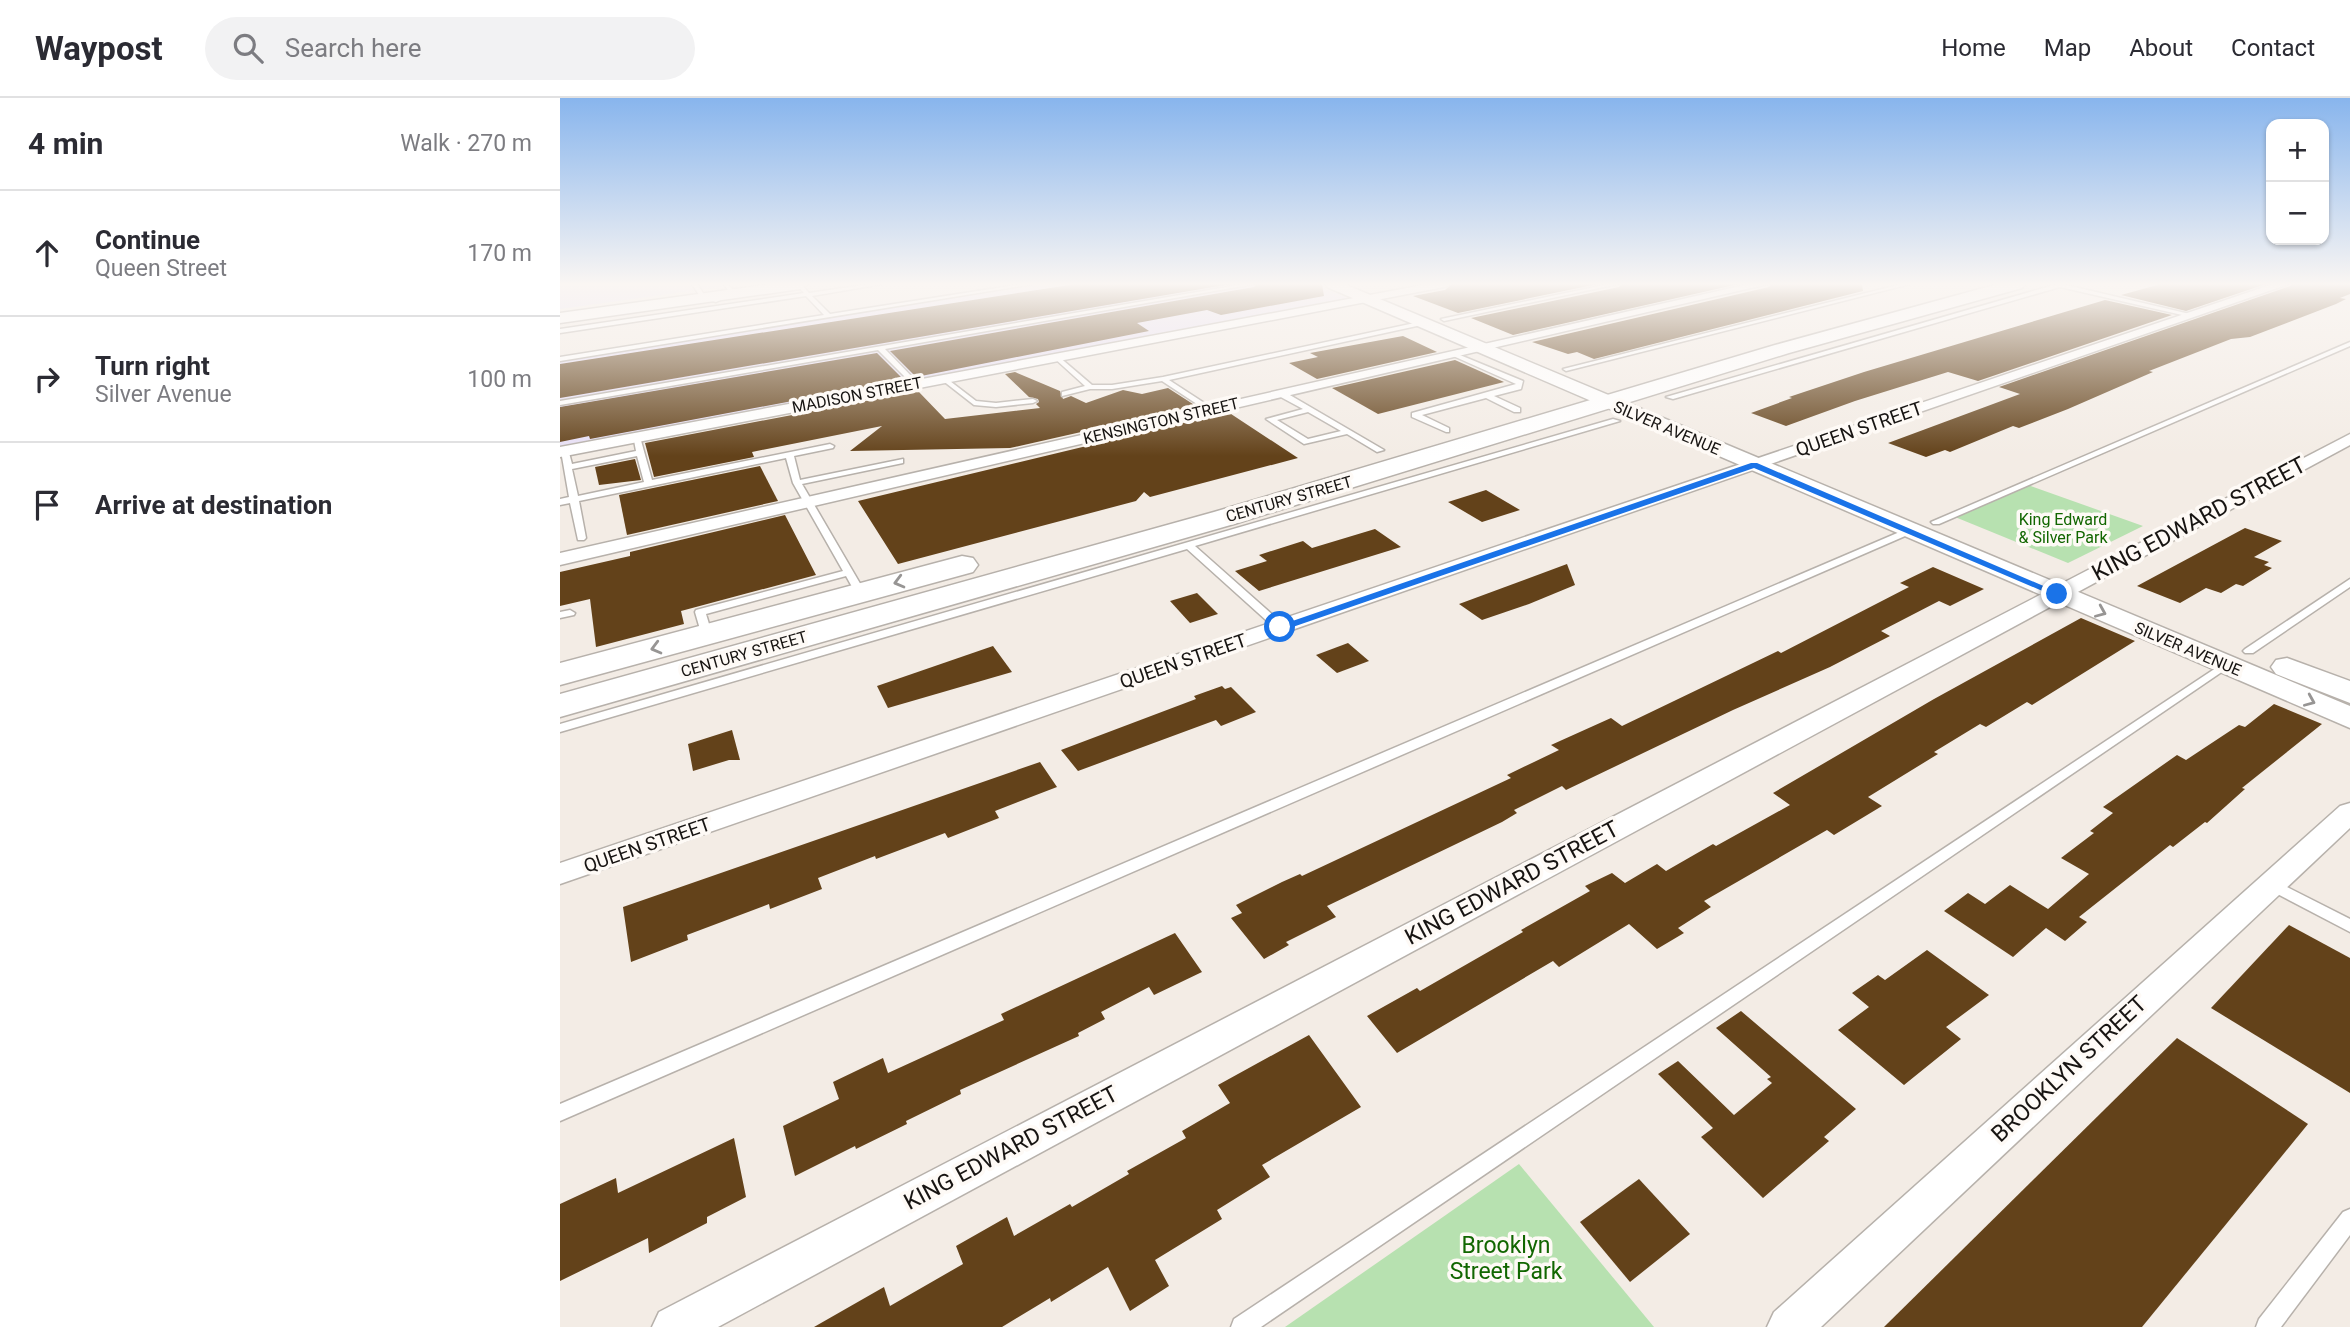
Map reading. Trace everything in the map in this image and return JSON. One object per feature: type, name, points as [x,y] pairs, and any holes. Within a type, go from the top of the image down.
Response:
[{"type":"main road","name":"CENTURY STREET","points":[[560,706],[1237,514],[1541,433],[1601,394],[1777,341]]},
{"type":"main road","name":"CENTURY STREET","points":[[1112,523],[1517,410],[1686,380],[1819,341]]},
{"type":"main road","name":"CENTURY STREET","points":[[560,674],[706,634],[854,582],[992,556]]},
{"type":"street","name":"MADISON STREET","points":[[564,463],[636,438],[1129,341]]},
{"type":"street","name":"SILVER AVENUE","points":[[1467,341],[1766,461],[1936,522],[2225,665],[2350,718]]},
{"type":"street","name":"SILVER AVENUE","points":[[1498,341],[1601,394]]},
{"type":"street","name":"KENSINGTON STREET","points":[[560,559],[1509,341]]},
{"type":"street","name":"QUEEN STREET","points":[[560,874],[2114,341]]},
{"type":"street","name":"KING EDWARD STREET","points":[[674,1327],[2350,439]]},
{"type":"street","name":"SILVER AVENUE","points":[[1766,461],[1909,531],[2249,651],[2350,693]]},
{"type":"street","name":"BROOKLYN STREET","points":[[1789,1327],[2350,812]]},
{"type":"lane","points":[[560,359],[671,341]]},
{"type":"lane","points":[[560,403],[919,341]]},
{"type":"lane","points":[[1065,394],[1090,387],[1112,387],[1163,379],[1338,341]]},
{"type":"lane","points":[[1601,394],[1747,341]]},
{"type":"lane","points":[[1670,397],[1861,341]]},
{"type":"lane","points":[[1936,522],[2350,344]]},
{"type":"lane","points":[[880,348],[914,384]]},
{"type":"lane","points":[[1446,430],[1415,415],[1518,387],[1520,383],[1453,354]]},
{"type":"lane","points":[[1056,357],[1090,387]]},
{"type":"lane","points":[[1501,374],[1528,368]]},
{"type":"lane","points":[[1686,380],[1733,378]]},
{"type":"lane","points":[[944,379],[974,404],[996,405],[1033,401]]},
{"type":"lane","points":[[1163,379],[1209,410]]},
{"type":"lane","points":[[1280,393],[1380,450]]},
{"type":"lane","points":[[1487,396],[1517,410]]},
{"type":"lane","points":[[1308,410],[1270,419],[1307,442],[1347,432]]},
{"type":"lane","points":[[560,727],[1188,545],[1541,433]]},
{"type":"lane","points":[[636,438],[649,484]]},
{"type":"lane","points":[[560,502],[830,446]]},
{"type":"lane","points":[[581,538],[571,481],[564,463],[640,453]]},
{"type":"lane","points":[[789,454],[797,483],[854,582]]},
{"type":"lane","points":[[797,483],[900,461]]},
{"type":"lane","points":[[560,485],[571,481]]},
{"type":"lane","points":[[560,1113],[1909,531]]},
{"type":"lane","points":[[1188,545],[1280,627]]},
{"type":"lane","points":[[2249,651],[2350,582]]},
{"type":"lane","points":[[1242,1327],[2225,665]]},
{"type":"lane","points":[[614,691],[709,684]]},
{"type":"lane","points":[[2271,884],[2350,926]]},
{"type":"lane","points":[[2267,1327],[2350,1219]]},
{"type":"shaded area","points":[[671,341],[914,341],[560,402],[560,359]]},
{"type":"shaded area","points":[[923,341],[1132,341],[560,449],[560,404]]},
{"type":"green space","name":"King Edward & Silver Park","points":[[2028,485],[2143,526],[2068,563],[1955,517]]},
{"type":"green space","name":"Brooklyn Street Park","points":[[1519,1164],[1654,1327],[1285,1327]]},
{"type":"building","points":[[706,341],[893,341],[560,398],[560,364]]},
{"type":"building","points":[[945,341],[1097,341],[916,377],[890,351]]},
{"type":"building","points":[[1374,341],[1414,341],[1437,352],[1317,379],[1289,363],[1318,357],[1310,353]]},
{"type":"building","points":[[1664,341],[1594,359],[1577,352],[1568,354],[1532,342]]},
{"type":"building","points":[[1967,341],[2095,341],[1978,381],[1948,372],[1786,426],[1751,413],[1864,372]]},
{"type":"building","points":[[2131,341],[2225,341],[2149,371],[2153,372],[2068,409],[2019,428],[2013,426],[1950,452],[1945,450],[1926,457],[1888,443],[2020,394],[1999,387]]},
{"type":"building","points":[[877,353],[904,380],[590,439],[589,436],[560,442],[560,407]]},
{"type":"building","points":[[1455,360],[1504,382],[1378,414],[1332,388]]},
{"type":"building","points":[[1015,372],[1060,391],[1063,399],[1071,396],[1086,403],[1123,390],[1142,394],[1168,388],[1196,406],[1010,448],[850,451],[882,426],[752,452],[754,457],[654,477],[645,443],[918,391],[945,419],[1040,408],[1036,404],[1038,399],[1029,397],[1005,374]]},
{"type":"building","points":[[1228,412],[1298,458],[1150,497],[1144,492],[1136,501],[898,564],[858,501]]},
{"type":"building","points":[[635,459],[641,480],[599,485],[595,467]]},
{"type":"building","points":[[760,466],[778,501],[627,535],[619,495]]},
{"type":"building","points":[[1486,490],[1520,510],[1482,522],[1448,502]]},
{"type":"building","points":[[785,515],[816,575],[681,611],[684,624],[596,647],[590,599],[560,606],[560,572],[630,556],[630,552]]},
{"type":"building","points":[[2245,528],[2282,541],[2254,557],[2269,562],[2264,565],[2272,568],[2243,586],[2236,584],[2221,593],[2206,588],[2180,603],[2137,586]]},
{"type":"building","points":[[1375,529],[1401,547],[1259,591],[1235,571],[1267,561],[1259,555],[1303,541],[1312,548]]},
{"type":"building","points":[[1567,564],[1575,585],[1529,604],[1482,620],[1459,604]]},
{"type":"building","points":[[1933,567],[1984,589],[1950,606],[1939,601],[1881,631],[1890,636],[1830,667],[1566,790],[1562,786],[1514,810],[1517,813],[1502,822],[1327,906],[1336,917],[1286,942],[1289,945],[1264,959],[1231,918],[1242,913],[1236,905],[1282,882],[1300,874],[1302,876],[1511,778],[1507,775],[1559,750],[1551,745],[1611,718],[1622,726],[1778,651],[1781,653],[1909,587],[1900,583]]},
{"type":"building","points":[[1197,593],[1218,614],[1190,623],[1170,601]]},
{"type":"building","points":[[2081,618],[2135,641],[2032,705],[2027,702],[1986,727],[1980,724],[1934,752],[1938,754],[1868,797],[1882,806],[1834,835],[1827,830],[1704,901],[1711,907],[1678,928],[1684,933],[1657,949],[1629,924],[1559,967],[1553,961],[1397,1053],[1367,1016],[1417,988],[1420,991],[1523,932],[1521,930],[1590,891],[1585,886],[1612,873],[1625,883],[1657,864],[1666,871],[1790,805],[1773,793],[1934,699]]},
{"type":"building","points":[[1348,643],[1369,661],[1337,673],[1316,655]]},
{"type":"building","points":[[993,646],[1012,672],[888,708],[877,686]]},
{"type":"building","points":[[1222,686],[1225,689],[1231,687],[1256,712],[1221,726],[1216,720],[1078,771],[1061,750],[1196,699],[1194,696]]},
{"type":"building","points":[[2274,704],[2322,724],[2242,788],[2245,789],[2207,823],[2173,847],[2170,845],[2079,917],[2087,922],[2065,941],[2046,928],[2013,957],[1944,911],[1968,893],[1985,904],[2010,885],[2048,909],[2089,874],[2061,858],[2094,833],[2090,831],[2113,813],[2103,807],[2177,755],[2186,760],[2239,725],[2245,727]]},
{"type":"building","points":[[732,730],[740,760],[729,760],[693,771],[688,744]]},
{"type":"building","points":[[1040,762],[1057,787],[995,811],[999,818],[948,838],[945,833],[876,859],[875,856],[818,878],[822,889],[770,909],[769,904],[687,935],[688,940],[631,962],[623,907]]},
{"type":"building","points":[[2289,925],[2350,958],[2350,1093],[2211,1008]]},
{"type":"building","points":[[1175,933],[1202,972],[1154,995],[1149,987],[1101,1012],[1105,1019],[1078,1033],[1079,1036],[960,1090],[961,1094],[906,1121],[907,1124],[795,1176],[783,1126],[839,1099],[833,1082],[883,1058],[888,1073],[1004,1020],[1001,1014]]},
{"type":"building","points":[[1927,950],[1989,995],[1946,1027],[1961,1039],[1904,1085],[1838,1030],[1869,1007],[1852,993],[1878,975],[1885,980]]},
{"type":"building","points":[[1741,1011],[1856,1109],[1824,1137],[1829,1141],[1763,1198],[1701,1137],[1713,1128],[1658,1074],[1678,1061],[1734,1115],[1772,1083],[1767,1079],[1771,1077],[1716,1028]]},
{"type":"building","points":[[1309,1035],[1361,1107],[1262,1165],[1270,1177],[1217,1210],[1222,1219],[1155,1260],[1169,1286],[1130,1311],[1108,1267],[1051,1302],[1050,1298],[1002,1327],[814,1327],[884,1287],[890,1306],[963,1264],[956,1246],[1007,1217],[1014,1236],[1129,1174],[1127,1171],[1186,1138],[1182,1131],[1230,1103],[1218,1085]]},
{"type":"building","points":[[2177,1038],[2308,1124],[2142,1327],[1884,1327]]},
{"type":"building","points":[[734,1138],[746,1197],[707,1217],[707,1223],[649,1253],[648,1238],[560,1281],[560,1204],[616,1178],[618,1193]]},
{"type":"building","points":[[1639,1179],[1690,1234],[1630,1282],[1580,1222]]},
{"type":"route","points":[[1280,627],[1754,465],[2057,594]]}]
